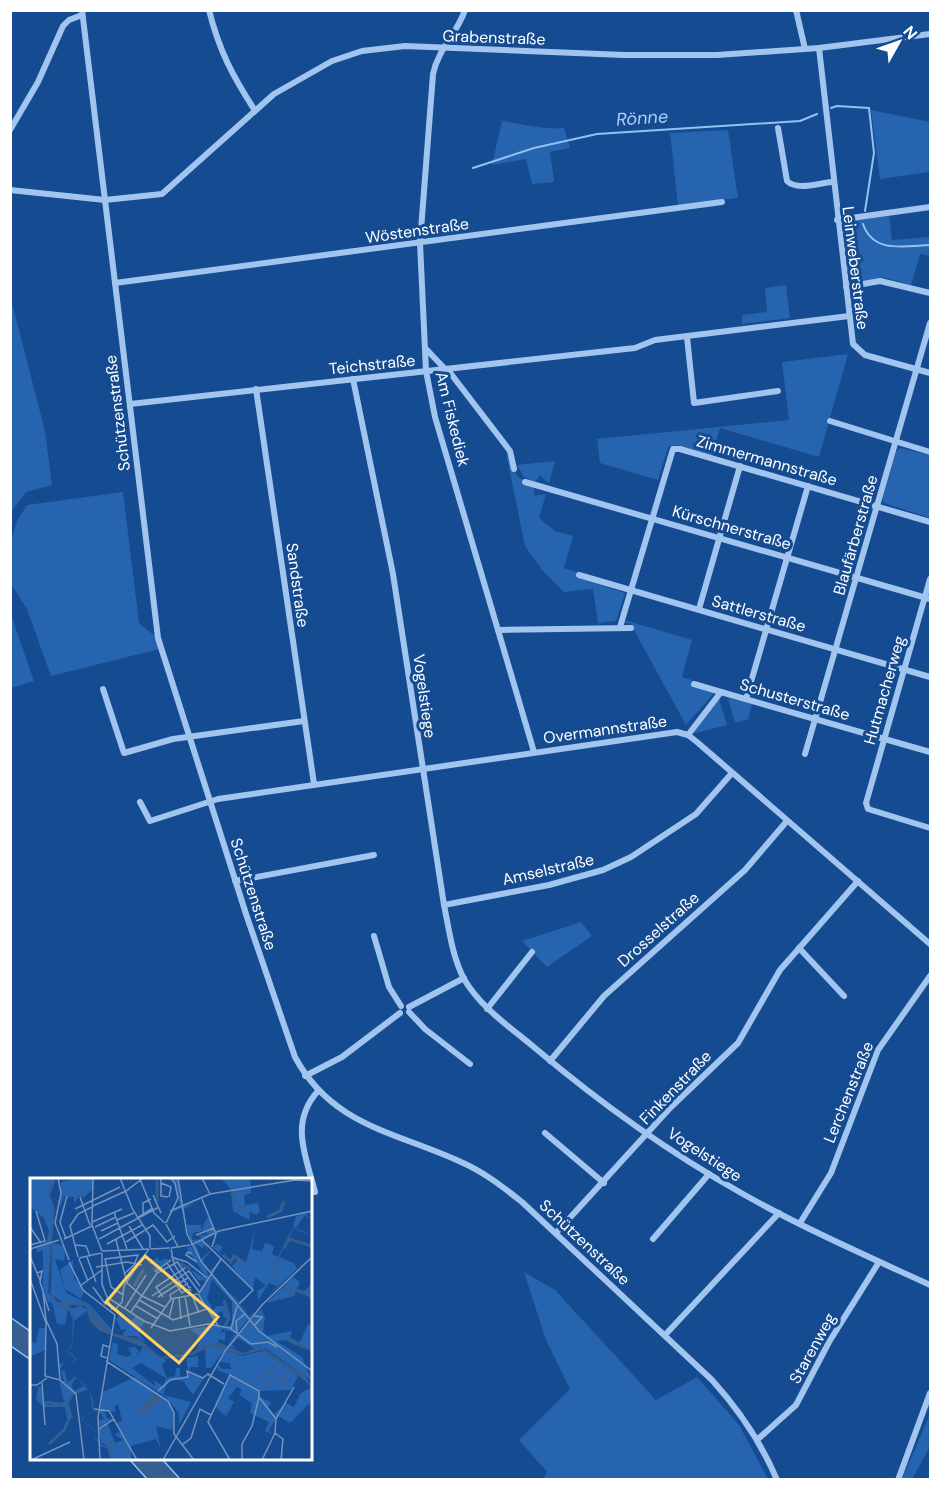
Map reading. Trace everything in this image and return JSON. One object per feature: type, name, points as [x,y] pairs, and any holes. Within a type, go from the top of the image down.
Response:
[{"type":"street","name":"Am Fiskediek","points":[[465,10],[453,37],[438,55],[433,74],[420,243],[426,371],[435,417],[534,752]]},
{"type":"street","points":[[796,10],[805,50]]},
{"type":"street","points":[[210,11],[216,39],[232,76],[254,109]]},
{"type":"street","points":[[10,130],[38,82],[63,26],[82,13]]},
{"type":"street","name":"Schützenstraße","points":[[82,13],[158,638],[209,802],[287,1036],[305,1076],[330,1103],[356,1120],[478,1170],[522,1202],[665,1335],[737,1408],[758,1439],[777,1479]]},
{"type":"street","name":"Grabenstraße","points":[[10,190],[105,200],[162,194],[254,109],[304,75],[362,51],[405,46],[624,55],[717,55],[805,50],[930,34]]},
{"type":"street","name":"Leinweberstraße","points":[[819,48],[832,182],[853,344],[864,355],[930,373]]},
{"type":"street","points":[[778,128],[784,174],[791,185],[832,182]]},
{"type":"street","name":"Wöstenstraße","points":[[115,283],[722,202]]},
{"type":"street","points":[[837,220],[930,207]]},
{"type":"street","points":[[846,287],[879,281],[930,293]]},
{"type":"street","name":"Teichstraße","points":[[130,404],[635,348],[655,340],[849,316]]},
{"type":"street","name":"Blaufärberstraße","points":[[805,754],[930,323]]},
{"type":"street","points":[[687,337],[694,403],[778,391]]},
{"type":"street","points":[[425,347],[447,370],[510,451],[514,469]]},
{"type":"street","name":"Vogelstiege","points":[[353,380],[393,574],[444,905],[453,950],[464,978],[487,1009],[550,1061],[648,1134],[709,1174],[778,1213],[930,1285]]},
{"type":"street","name":"Sandstraße","points":[[256,389],[314,784]]},
{"type":"street","points":[[830,422],[930,452]]},
{"type":"street","name":"Zimmermannstraße","points":[[650,518],[668,457],[673,449],[680,449],[930,522]]},
{"type":"street","points":[[699,609],[740,466]]},
{"type":"street","name":"Kürschnerstraße","points":[[525,482],[928,598]]},
{"type":"street","points":[[746,699],[808,486]]},
{"type":"street","points":[[620,627],[650,518]]},
{"type":"street","name":"Sattlerstraße","points":[[579,575],[930,677]]},
{"type":"street","name":"Hutmacherweg","points":[[930,579],[928,598],[904,669],[866,803],[868,809],[930,828]]},
{"type":"street","points":[[498,630],[631,628]]},
{"type":"street","name":"Schusterstraße","points":[[694,684],[930,752]]},
{"type":"street","points":[[103,690],[124,753],[188,736],[304,721]]},
{"type":"street","name":"Schusterstraße","points":[[688,735],[721,692]]},
{"type":"street","name":"Overmannstraße","points":[[209,802],[314,784],[666,732],[688,735],[930,944]]},
{"type":"street","name":"Amselstraße","points":[[444,905],[549,885],[603,870],[631,857],[696,814],[732,773]]},
{"type":"street","points":[[140,802],[150,821],[209,802]]},
{"type":"street","name":"Drosselstraße","points":[[550,1061],[604,996],[745,870],[788,821]]},
{"type":"street","points":[[235,881],[374,855]]},
{"type":"street","name":"Finkenstraße","points":[[556,1233],[671,1107],[738,1043],[780,970],[858,881]]},
{"type":"street","points":[[374,936],[389,987],[404,1015],[464,978]]},
{"type":"street","points":[[799,948],[844,996]]},
{"type":"street","points":[[487,1009],[532,952]]},
{"type":"street","name":"Lerchenstraße","points":[[800,1223],[831,1173],[878,1050],[930,976]]},
{"type":"street","points":[[305,1076],[342,1057],[400,1010]]},
{"type":"street","points":[[409,1010],[425,1029],[470,1064]]},
{"type":"street","points":[[311,1178],[299,1131],[318,1091]]},
{"type":"street","points":[[545,1133],[604,1183]]},
{"type":"street","points":[[652,1239],[709,1174]]},
{"type":"street","points":[[312,1181],[315,1192]]},
{"type":"street","points":[[665,1335],[778,1213]]},
{"type":"street","name":"Starenweg","points":[[758,1439],[795,1405],[829,1342],[879,1262]]},
{"type":"street","points":[[898,1479],[930,1393]]},
{"type":"shaded area","points":[[871,110],[930,122],[930,172],[880,179]]},
{"type":"shaded area","points":[[502,121],[564,128],[570,148],[550,152],[554,182],[532,184],[526,159],[492,165]]},
{"type":"shaded area","points":[[728,130],[738,198],[678,205],[670,133]]},
{"type":"shaded area","points":[[889,216],[892,240],[930,237],[930,256],[920,254],[911,285],[886,278],[861,281],[852,275],[846,226],[853,220]]},
{"type":"shaded area","points":[[786,285],[790,318],[742,324],[742,315],[767,312],[765,288]]},
{"type":"shaded area","points":[[11,299],[45,431],[52,485],[26,492],[11,512]]},
{"type":"shaded area","points":[[848,354],[819,457],[720,428],[712,455],[677,445],[668,447],[658,480],[600,463],[597,439],[789,420],[782,362]]},
{"type":"shaded area","points":[[900,448],[930,455],[930,518],[884,503],[882,498],[896,452]]},
{"type":"shaded area","points":[[506,453],[517,476],[534,487],[534,496],[546,494],[539,518],[555,531],[573,536],[564,568],[580,573],[579,578],[625,593],[616,621],[598,623],[593,589],[564,592],[543,571],[525,546]]},
{"type":"shaded area","points":[[555,461],[549,483],[540,475],[535,482],[524,477],[517,465]]},
{"type":"shaded area","points":[[123,492],[139,623],[156,637],[159,649],[51,676],[27,609],[11,584],[10,544],[17,521],[27,505]]},
{"type":"shaded area","points":[[11,615],[34,681],[10,688]]},
{"type":"shaded area","points":[[624,620],[692,640],[682,677],[692,680],[691,685],[715,692],[686,725],[630,623],[623,623]]},
{"type":"shaded area","points":[[728,698],[752,704],[748,719],[735,723]]},
{"type":"shaded area","points":[[719,699],[727,725],[695,733],[695,729]]},
{"type":"shaded area","points":[[581,922],[592,936],[547,967],[522,941]]},
{"type":"shaded area","points":[[524,1272],[555,1290],[656,1400],[697,1377],[739,1425],[768,1479],[543,1479],[547,1472],[519,1440],[570,1389],[546,1340]]},
{"type":"shaded area","points":[[10,1317],[30,1331],[30,1359],[11,1346]]},
{"type":"shaded area","points":[[930,1414],[930,1447],[912,1479],[902,1479]]},
{"type":"shaded area","points":[[130,1460],[163,1460],[180,1479],[147,1479]]},
{"type":"waterway","name":"Rönne","points":[[831,108],[837,106],[869,108],[874,153],[865,211]]},
{"type":"waterway","name":"Rönne","points":[[473,168],[534,148],[597,134],[800,121],[817,114]]},
{"type":"waterway","name":"Rönne","points":[[863,224],[868,234],[882,244],[900,247],[930,245]]}]
